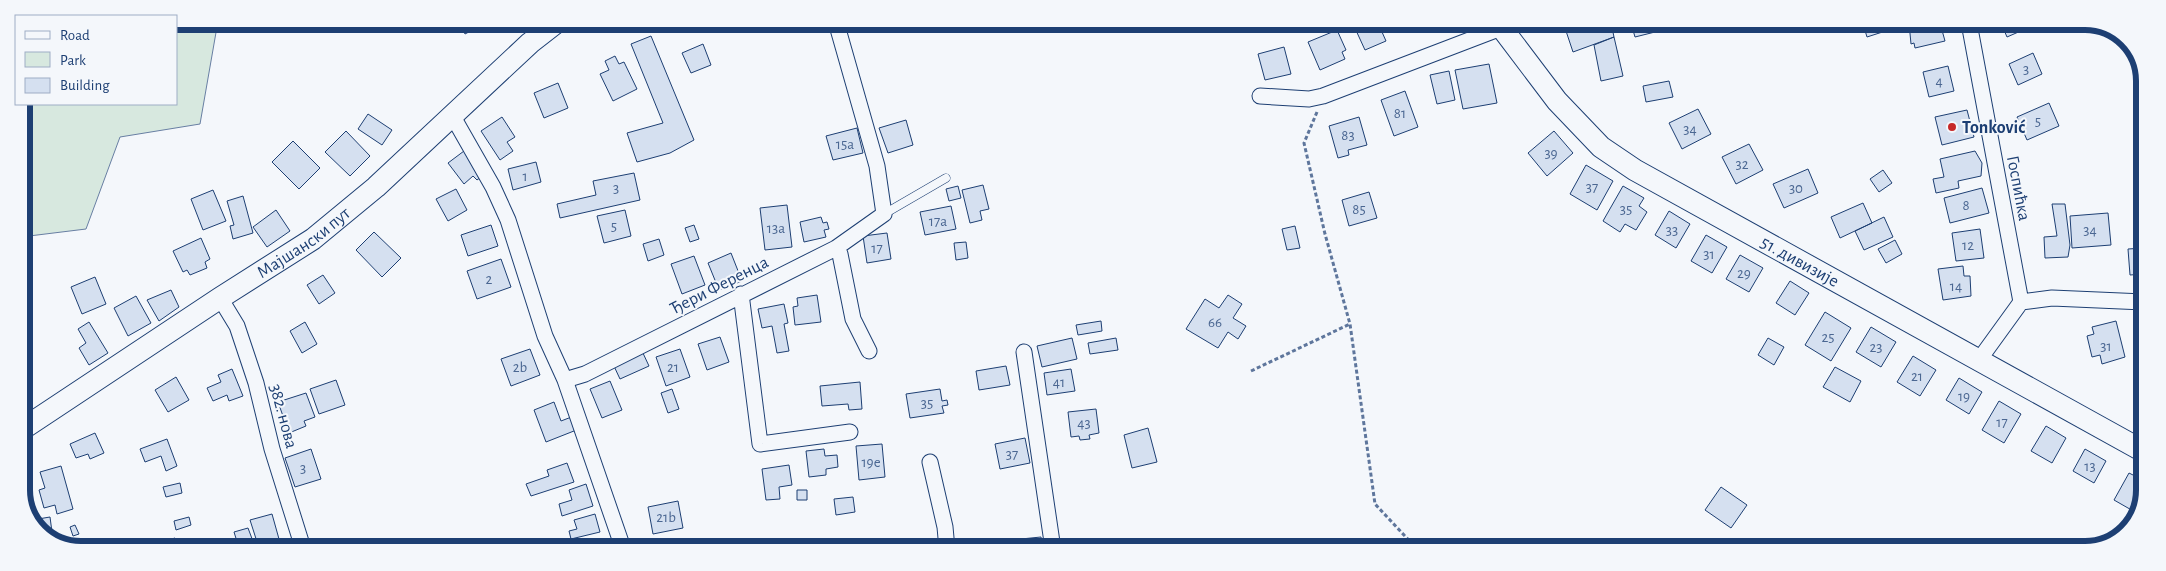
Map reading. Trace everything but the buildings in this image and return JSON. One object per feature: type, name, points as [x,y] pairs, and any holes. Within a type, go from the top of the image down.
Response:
[{"type":"street","name":"Мајшански пут","points":[[30,424],[220,298],[313,239],[376,187],[530,43],[547,30]]},
{"type":"street","points":[[838,30],[877,166],[884,214]]},
{"type":"street","points":[[1260,96],[1309,99],[1323,96],[1490,30]]},
{"type":"street","name":"51. дивизије","points":[[1509,30],[1557,101],[1601,147],[1635,170],[2136,447]]},
{"type":"street","name":"Госпићка","points":[[1970,30],[2021,302]]},
{"type":"street","points":[[452,115],[493,186],[508,220],[545,336],[565,380],[621,541]]},
{"type":"street","name":"Ђери Ференца","points":[[565,380],[585,374],[741,294],[836,248],[884,214]]},
{"type":"street","points":[[836,248],[840,254],[853,319],[869,351]]},
{"type":"street","points":[[741,294],[760,444],[850,432]]},
{"type":"street","name":"382. нова","points":[[220,298],[237,326],[256,383],[272,449],[301,541]]},
{"type":"street","points":[[1979,360],[2021,302],[2052,298],[2136,302]]},
{"type":"street","points":[[1024,352],[1051,541]]},
{"type":"street","points":[[930,462],[947,541]]},
{"type":"lane","points":[[884,214],[946,178]]},
{"type":"path","points":[[1323,96],[1304,143],[1325,234],[1350,324],[1375,504],[1410,541]]},
{"type":"path","points":[[1251,371],[1350,324]]},
{"type":"green space","points":[[178,30],[216,30],[200,124],[120,137],[86,229],[30,236],[30,105],[178,105]]},
{"type":"place","name":"Tonković","points":[[1952,127]]}]
